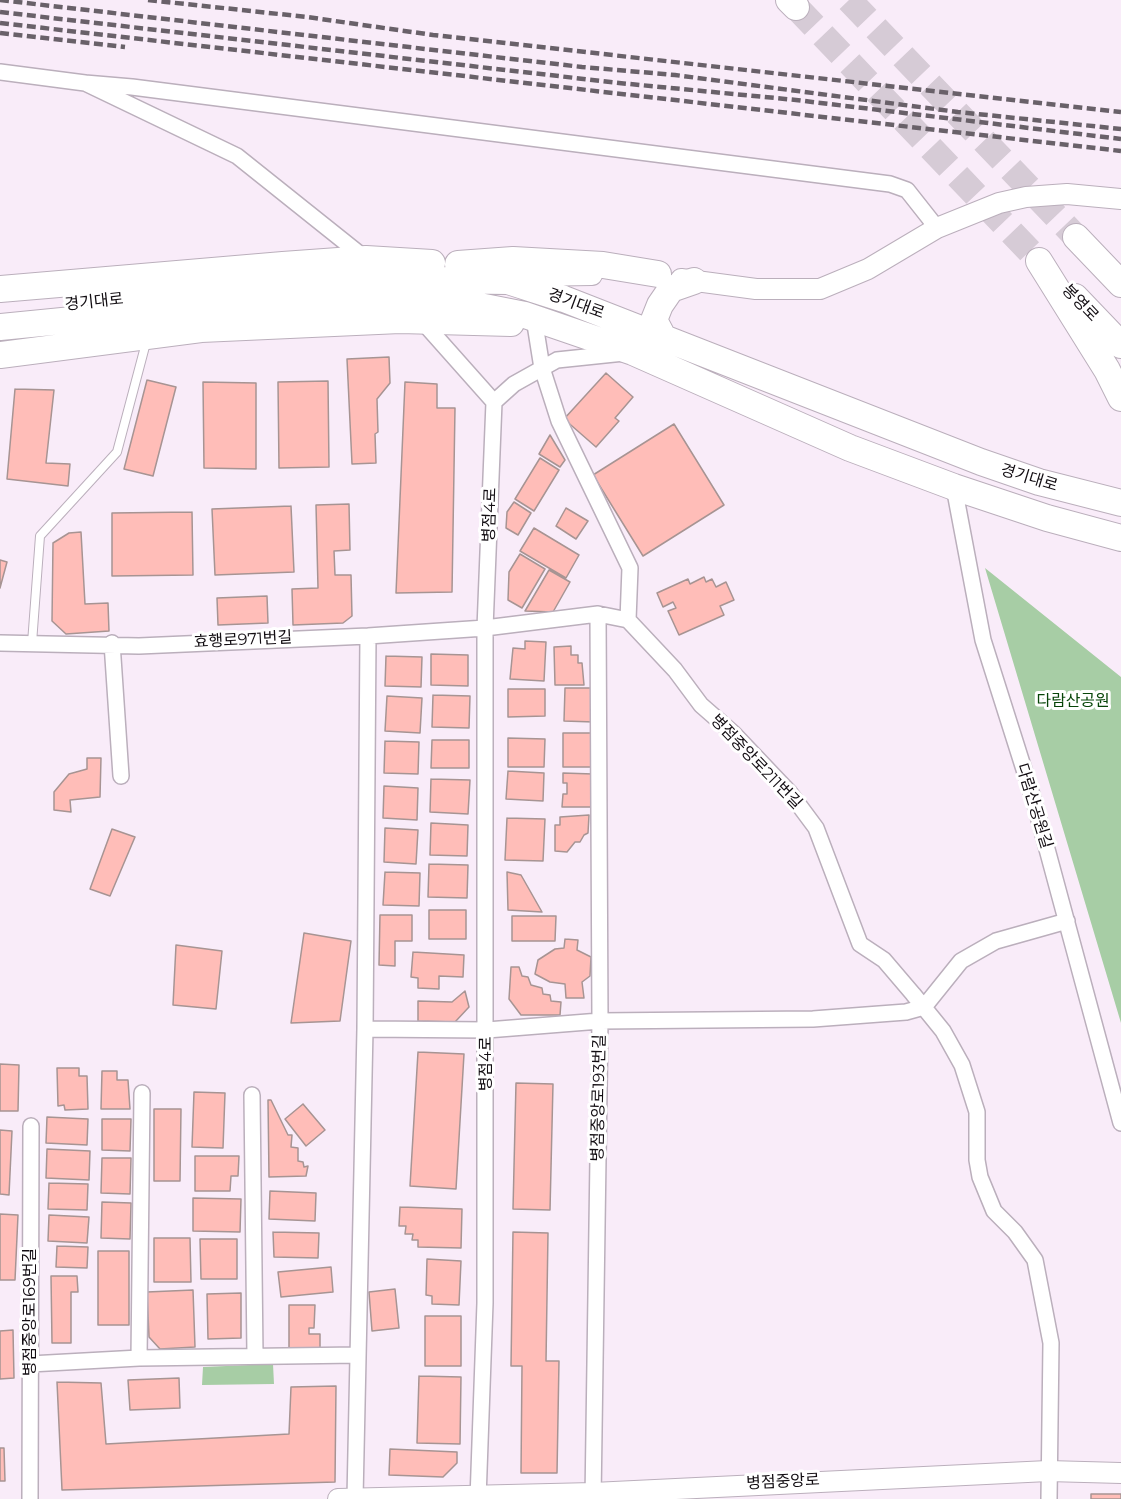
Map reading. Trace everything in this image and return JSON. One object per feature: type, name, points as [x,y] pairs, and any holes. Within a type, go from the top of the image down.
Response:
[{"type":"main road","points":[[1121,272],[1076,237],[1121,284]]},
{"type":"main road","points":[[0,289],[366,260],[458,264],[513,260],[603,265],[658,274]]},
{"type":"main road","name":"봉영로","points":[[1121,345],[1039,261],[1107,370],[1121,398]]},
{"type":"main road","points":[[458,264],[508,281]]},
{"type":"main road","name":"경기대로","points":[[0,312],[142,296],[356,279],[508,281],[564,299],[981,462],[1040,482],[1121,503]]},
{"type":"main road","points":[[663,338],[654,320],[660,305],[671,289],[694,281]]},
{"type":"main road","name":"경기대로","points":[[0,327],[113,316],[394,299],[464,303],[540,321],[633,352],[850,448],[954,487],[1047,518],[1121,538]]},
{"type":"main road","name":"경기대로","points":[[0,355],[201,328],[422,321],[540,321]]},
{"type":"street","points":[[0,72],[890,184],[907,190],[937,228]]},
{"type":"street","points":[[85,83],[237,156],[366,260]]},
{"type":"street","points":[[508,281],[530,276],[658,274],[756,289],[820,289],[868,269],[937,228],[987,207],[1026,197],[1067,194],[1121,199]]},
{"type":"street","points":[[422,321],[494,402],[514,384],[557,360],[633,352]]},
{"type":"street","points":[[485,628],[598,614],[628,620],[630,568],[559,421],[542,368],[540,321]]},
{"type":"street","name":"병점4로","points":[[478,1496],[485,1303],[487,1030],[485,628],[494,402]]},
{"type":"street","name":"다람산공원길","points":[[954,487],[983,640],[1034,801],[1121,1123]]},
{"type":"street","points":[[365,1029],[487,1030],[600,1021],[598,614]]},
{"type":"street","name":"병점중앙로211번길","points":[[628,620],[675,670],[701,705],[733,733],[790,793],[816,828],[860,944],[884,960],[924,1007],[943,1031],[962,1065],[977,1112],[977,1160],[980,1177],[994,1211],[1015,1232],[1035,1260],[1050,1343],[1049,1499]]},
{"type":"street","name":"효행로971번길","points":[[0,643],[112,643],[139,646],[368,636],[485,628]]},
{"type":"street","points":[[361,1498],[358,1355],[365,1029],[368,636]]},
{"type":"street","points":[[112,643],[121,776]]},
{"type":"street","points":[[924,1007],[961,961],[996,941],[1067,921]]},
{"type":"street","name":"병점중앙로193번길","points":[[593,1496],[600,1021],[813,1019],[906,1012],[924,1007]]},
{"type":"street","points":[[139,1358],[142,1093]]},
{"type":"street","points":[[252,1095],[255,1356]]},
{"type":"street","name":"병점중앙로169번길","points":[[30,1499],[31,1126]]},
{"type":"street","points":[[30,1364],[139,1358],[358,1355]]},
{"type":"street","name":"병점중앙로","points":[[338,1499],[593,1496],[1048,1471],[1121,1473]]},
{"type":"lane","points":[[32,643],[40,536],[117,452],[148,336]]},
{"type":"green space","name":"다람산공원","points":[[985,568],[1121,677],[1121,1023]]},
{"type":"green space","points":[[273,1364],[274,1384],[202,1385],[203,1367]]},
{"type":"building","points":[[389,357],[390,383],[377,399],[376,463],[352,464],[347,359]]},
{"type":"building","points":[[606,373],[633,397],[615,418],[619,421],[596,447],[564,419]]},
{"type":"building","points":[[147,380],[176,387],[153,476],[124,469]]},
{"type":"building","points":[[328,381],[329,467],[279,468],[278,382]]},
{"type":"building","points":[[203,382],[256,383],[256,469],[204,468]]},
{"type":"building","points":[[405,382],[437,384],[437,408],[455,408],[452,592],[396,593]]},
{"type":"building","points":[[15,389],[54,390],[46,463],[70,464],[68,486],[7,479]]},
{"type":"building","points":[[674,424],[724,505],[643,556],[593,475]]},
{"type":"building","points":[[550,435],[565,460],[560,467],[539,454]]},
{"type":"building","points":[[540,458],[559,470],[534,511],[515,499]]},
{"type":"building","points":[[514,502],[531,513],[518,535],[506,528],[507,512]]},
{"type":"building","points":[[349,504],[350,550],[334,551],[335,575],[351,575],[352,616],[343,623],[293,625],[292,589],[318,588],[316,505]]},
{"type":"building","points":[[291,506],[294,572],[215,575],[212,509]]},
{"type":"building","points":[[566,508],[588,521],[576,539],[556,526]]},
{"type":"building","points":[[192,512],[193,575],[112,576],[112,513]]},
{"type":"building","points":[[534,528],[579,555],[566,578],[520,551]]},
{"type":"building","points":[[81,532],[85,604],[108,603],[109,631],[66,634],[52,621],[53,543],[69,533]]},
{"type":"building","points":[[520,554],[545,569],[522,608],[508,600],[509,572]]},
{"type":"building","points":[[0,560],[7,562],[0,588]]},
{"type":"building","points":[[549,570],[570,582],[553,612],[525,611]]},
{"type":"building","points":[[704,577],[706,582],[712,579],[716,587],[726,582],[734,600],[720,606],[724,615],[679,635],[668,611],[676,608],[673,602],[663,607],[657,593],[688,579],[690,584]]},
{"type":"building","points":[[267,596],[268,623],[218,625],[217,598]]},
{"type":"building","points":[[525,641],[546,642],[544,681],[510,679],[513,648],[525,649]]},
{"type":"building","points":[[571,646],[571,655],[578,655],[578,663],[582,663],[584,685],[555,685],[554,647]]},
{"type":"building","points":[[431,654],[468,655],[468,686],[431,685]]},
{"type":"building","points":[[386,656],[422,657],[421,687],[385,686]]},
{"type":"building","points":[[565,688],[595,688],[594,722],[564,721]]},
{"type":"building","points":[[508,689],[545,689],[545,716],[508,717]]},
{"type":"building","points":[[433,695],[470,696],[469,728],[432,727]]},
{"type":"building","points":[[387,696],[422,698],[420,733],[385,731]]},
{"type":"building","points":[[563,733],[595,733],[594,767],[563,767]]},
{"type":"building","points":[[508,738],[545,739],[544,767],[508,767]]},
{"type":"building","points":[[432,740],[469,740],[469,768],[431,768]]},
{"type":"building","points":[[385,741],[419,742],[418,774],[384,773]]},
{"type":"building","points":[[87,758],[101,758],[100,797],[70,800],[71,812],[54,810],[54,792],[69,774],[87,769]]},
{"type":"building","points":[[508,771],[544,773],[543,801],[506,799]]},
{"type":"building","points":[[563,773],[593,774],[592,807],[562,807],[563,794],[567,794],[567,783],[563,783]]},
{"type":"building","points":[[431,779],[470,780],[468,814],[430,812]]},
{"type":"building","points":[[384,786],[418,788],[417,820],[383,818]]},
{"type":"building","points":[[589,815],[588,833],[580,842],[575,842],[567,852],[555,851],[555,825],[560,825],[560,817]]},
{"type":"building","points":[[507,818],[545,819],[543,861],[505,860]]},
{"type":"building","points":[[431,823],[468,825],[467,856],[430,855]]},
{"type":"building","points":[[385,828],[418,830],[416,864],[384,862]]},
{"type":"building","points":[[112,829],[135,837],[110,896],[90,889]]},
{"type":"building","points":[[429,864],[468,865],[467,898],[428,897]]},
{"type":"building","points":[[385,872],[420,873],[419,906],[383,905]]},
{"type":"building","points":[[507,872],[521,875],[542,912],[508,910]]},
{"type":"building","points":[[429,910],[466,910],[466,939],[429,939]]},
{"type":"building","points":[[380,915],[412,915],[412,941],[395,941],[395,966],[379,965]]},
{"type":"building","points":[[512,916],[556,916],[555,941],[512,941]]},
{"type":"building","points":[[304,933],[351,941],[340,1021],[291,1023]]},
{"type":"building","points":[[565,939],[578,940],[577,950],[591,957],[590,976],[582,982],[584,998],[566,998],[565,984],[550,982],[535,974],[538,960],[555,949],[564,948]]},
{"type":"building","points":[[176,945],[222,951],[216,1009],[173,1005]]},
{"type":"building","points":[[413,952],[464,955],[463,977],[439,976],[439,989],[418,988],[418,978],[411,977]]},
{"type":"building","points":[[511,967],[519,967],[522,976],[528,977],[531,985],[542,988],[543,994],[550,995],[551,1001],[561,1002],[560,1015],[521,1015],[509,999]]},
{"type":"building","points":[[465,991],[469,1007],[455,1022],[418,1021],[418,1001],[452,1002]]},
{"type":"building","points":[[418,1052],[464,1054],[456,1189],[410,1186]]},
{"type":"building","points":[[0,1064],[19,1065],[18,1111],[0,1111]]},
{"type":"building","points":[[57,1068],[79,1068],[79,1076],[87,1076],[88,1109],[65,1110],[64,1105],[58,1106]]},
{"type":"building","points":[[102,1071],[117,1071],[117,1080],[128,1080],[130,1109],[101,1109]]},
{"type":"building","points":[[516,1083],[553,1084],[550,1210],[513,1209]]},
{"type":"building","points":[[194,1092],[225,1093],[223,1148],[192,1147]]},
{"type":"building","points":[[268,1100],[271,1100],[288,1135],[292,1135],[291,1147],[298,1148],[298,1161],[303,1162],[304,1167],[308,1166],[306,1176],[269,1177]]},
{"type":"building","points":[[303,1104],[325,1130],[306,1146],[285,1119]]},
{"type":"building","points":[[154,1109],[181,1109],[180,1181],[154,1181]]},
{"type":"building","points":[[47,1117],[88,1119],[87,1145],[46,1143]]},
{"type":"building","points":[[102,1119],[131,1119],[130,1151],[102,1150]]},
{"type":"building","points":[[0,1130],[12,1131],[9,1195],[0,1194]]},
{"type":"building","points":[[47,1149],[90,1151],[89,1180],[46,1178]]},
{"type":"building","points":[[195,1156],[239,1156],[238,1176],[231,1176],[230,1191],[195,1191]]},
{"type":"building","points":[[102,1158],[131,1158],[130,1194],[101,1193]]},
{"type":"building","points":[[49,1183],[88,1184],[87,1210],[48,1209]]},
{"type":"building","points":[[270,1191],[316,1193],[315,1221],[269,1219]]},
{"type":"building","points":[[193,1198],[241,1199],[240,1232],[193,1231]]},
{"type":"building","points":[[102,1202],[131,1203],[130,1239],[101,1238]]},
{"type":"building","points":[[400,1207],[462,1209],[461,1248],[418,1247],[418,1240],[412,1240],[413,1234],[405,1234],[406,1226],[399,1226]]},
{"type":"building","points":[[0,1214],[18,1215],[15,1280],[0,1280]]},
{"type":"building","points":[[49,1215],[89,1217],[87,1243],[48,1241]]},
{"type":"building","points":[[273,1232],[319,1233],[318,1258],[274,1257]]},
{"type":"building","points":[[513,1232],[548,1233],[546,1361],[559,1361],[557,1473],[521,1473],[522,1366],[511,1366]]},
{"type":"building","points":[[154,1238],[190,1238],[191,1282],[154,1282]]},
{"type":"building","points":[[200,1239],[237,1239],[237,1279],[201,1279]]},
{"type":"building","points":[[57,1246],[88,1247],[87,1268],[56,1267]]},
{"type":"building","points":[[98,1251],[129,1251],[129,1325],[98,1325]]},
{"type":"building","points":[[427,1259],[461,1261],[459,1305],[432,1304],[432,1296],[426,1295]]},
{"type":"building","points":[[331,1267],[333,1292],[281,1297],[278,1272]]},
{"type":"building","points":[[51,1276],[77,1276],[78,1292],[71,1292],[71,1343],[52,1343]]},
{"type":"building","points":[[395,1289],[399,1328],[372,1331],[369,1292]]},
{"type":"building","points":[[193,1290],[195,1347],[160,1349],[149,1337],[147,1292]]},
{"type":"building","points":[[241,1293],[241,1338],[208,1339],[207,1294]]},
{"type":"building","points":[[289,1305],[315,1305],[314,1328],[309,1328],[309,1334],[320,1334],[320,1350],[289,1350]]},
{"type":"building","points":[[425,1316],[461,1316],[461,1366],[425,1366]]},
{"type":"building","points":[[13,1330],[14,1378],[0,1379],[0,1331]]},
{"type":"building","points":[[419,1376],[461,1377],[460,1444],[417,1443]]},
{"type":"building","points":[[179,1378],[180,1408],[130,1410],[128,1380]]},
{"type":"building","points":[[57,1382],[101,1383],[106,1444],[289,1434],[291,1387],[336,1386],[335,1482],[62,1490]]},
{"type":"building","points":[[0,1448],[4,1448],[5,1481],[0,1481]]},
{"type":"building","points":[[390,1449],[457,1452],[457,1463],[443,1477],[389,1475]]},
{"type":"building","points":[[1091,1494],[1121,1494],[1121,1499],[1091,1499]]},
{"type":"tunnel","points":[[849,0],[1076,237]]},
{"type":"tunnel","points":[[796,7],[1039,261]]},
{"type":"railway","points":[[0,0],[582,67],[675,75],[958,112],[1121,129]]},
{"type":"railway","points":[[148,0],[307,17],[433,35],[1121,112]]},
{"type":"railway","points":[[0,12],[619,83],[796,100],[1121,139]]},
{"type":"railway","points":[[0,23],[1121,151]]},
{"type":"railway","points":[[0,33],[125,47]]}]
